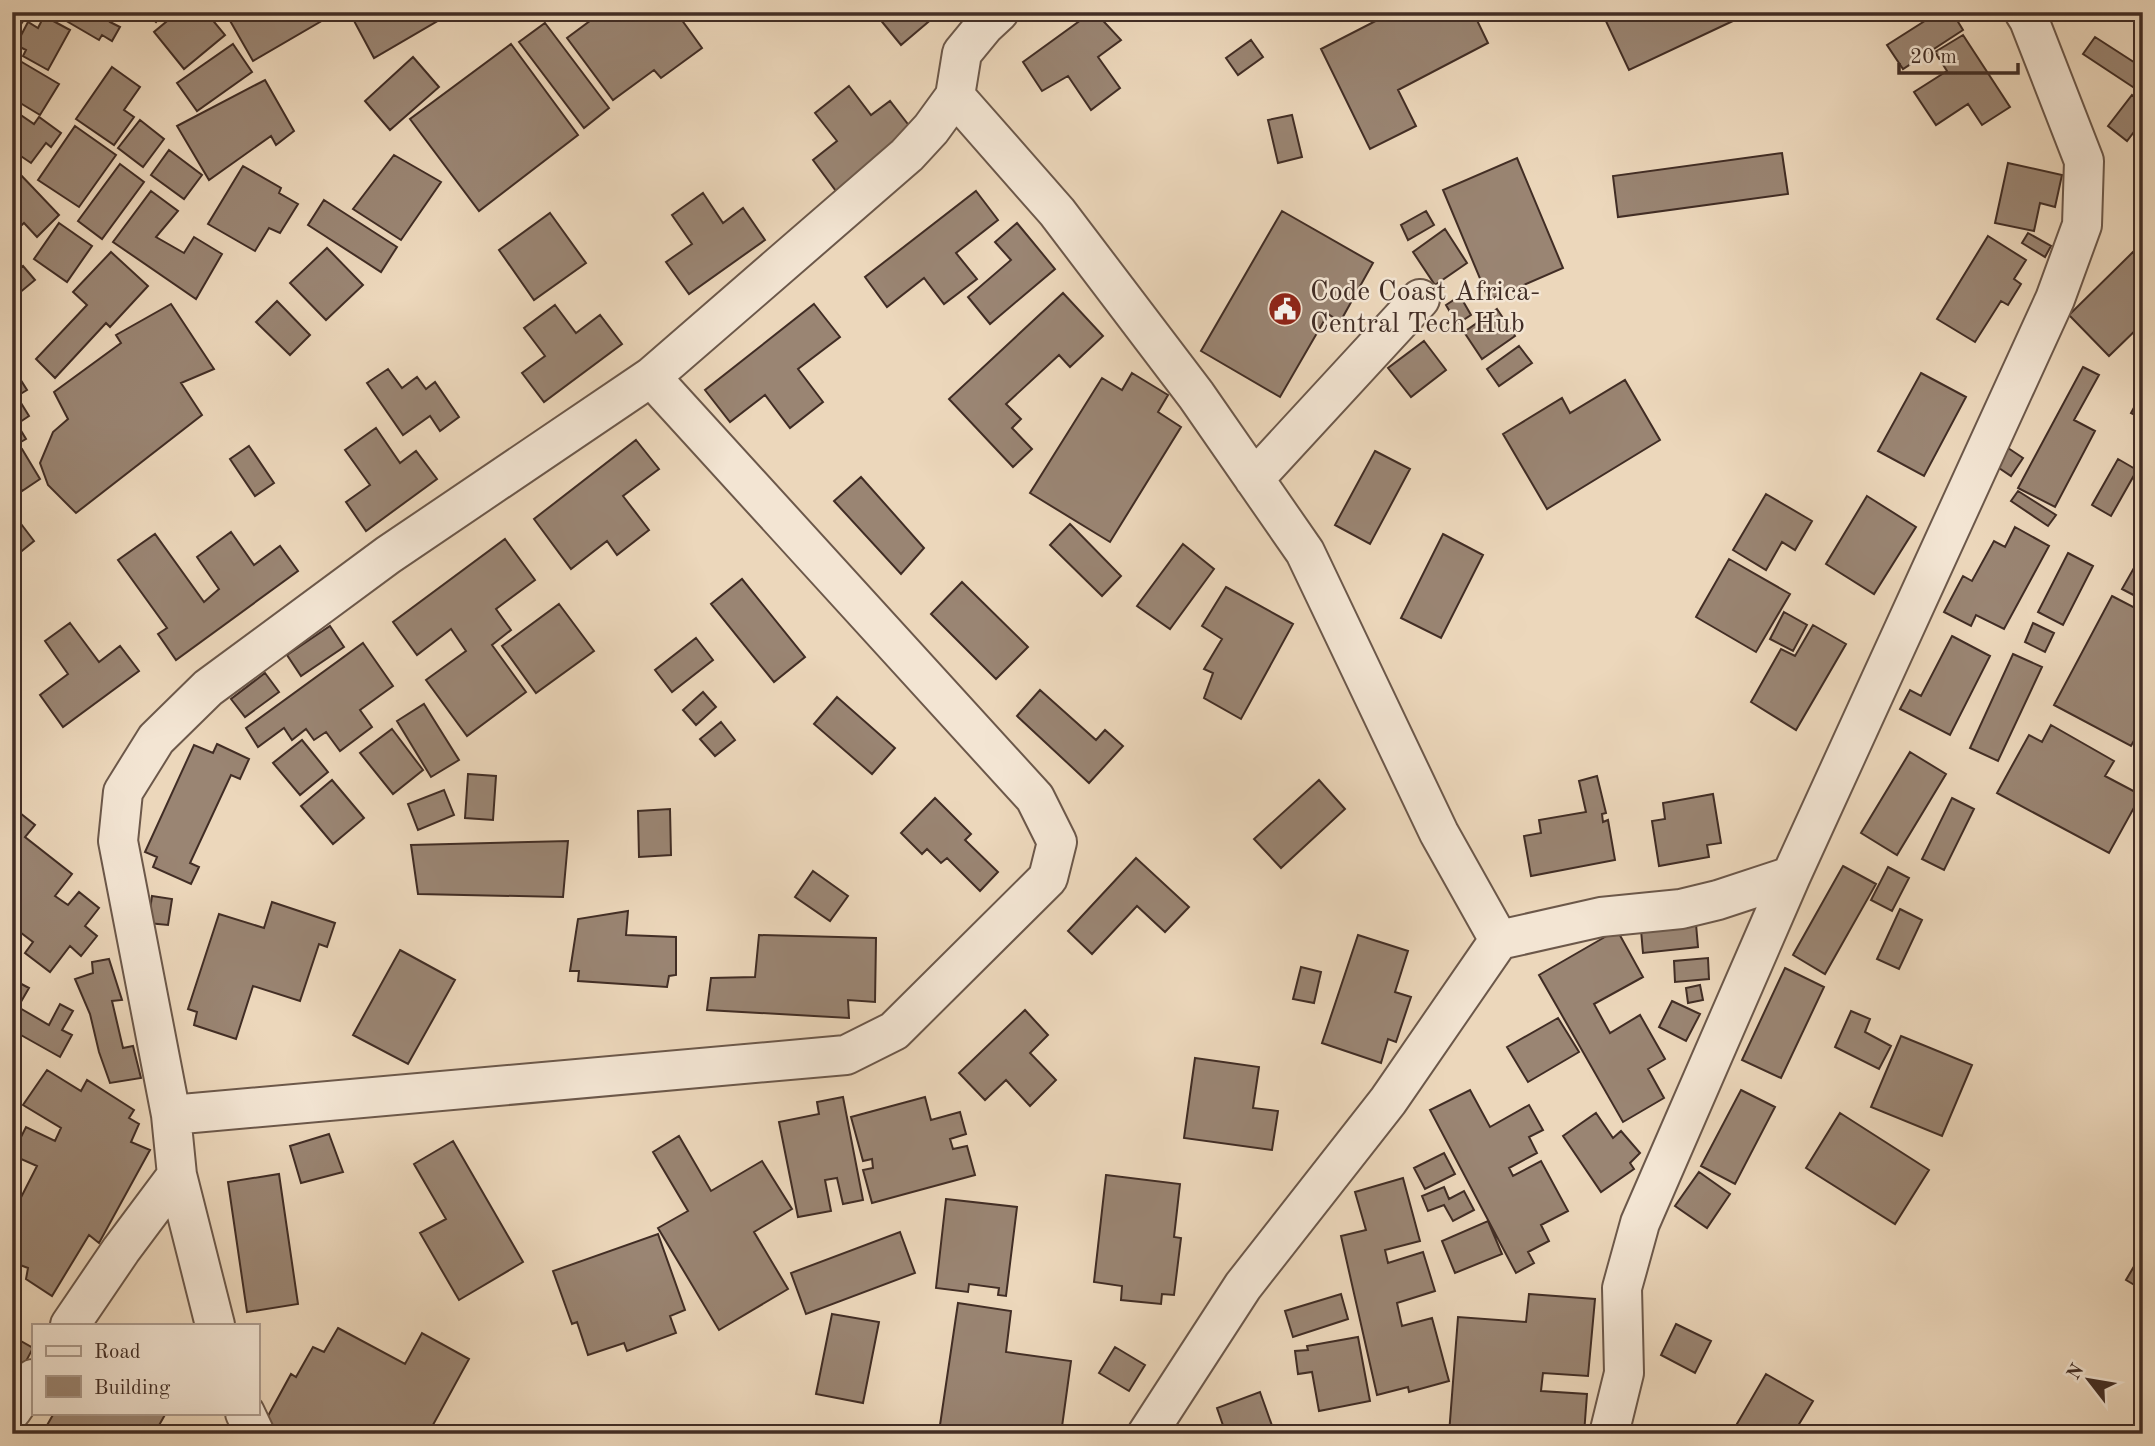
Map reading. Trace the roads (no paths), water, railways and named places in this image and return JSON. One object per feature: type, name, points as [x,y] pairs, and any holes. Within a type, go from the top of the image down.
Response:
[{"type":"street","points":[[215,1324],[177,1175],[171,1115],[118,841],[123,792],[156,739],[208,688],[387,555],[651,377],[907,155],[931,129],[955,96],[962,53],[985,24],[999,12]]},
{"type":"street","points":[[1609,1434],[1624,1373],[1622,1288],[1640,1223],[1791,876],[2055,299],[2082,225],[2084,161],[2024,12]]},
{"type":"street","points":[[955,96],[1057,212],[1196,396],[1305,552],[1439,834],[1499,940]]},
{"type":"street","points":[[1254,479],[1420,299]]},
{"type":"street","points":[[171,1115],[846,1055],[894,1031],[1048,878],[1058,842],[1035,798],[651,377]]},
{"type":"street","points":[[1147,1434],[1243,1286],[1388,1101],[1499,940],[1601,917],[1681,909],[1791,876]]},
{"type":"street","points":[[71,1324],[177,1175]]},
{"type":"street","points":[[12,1410],[32,1380]]},
{"type":"street","points":[[246,1414],[255,1434]]},
{"type":"place","name":"Code Coast Africa- Central Tech Hub","points":[[1285,309]]}]
